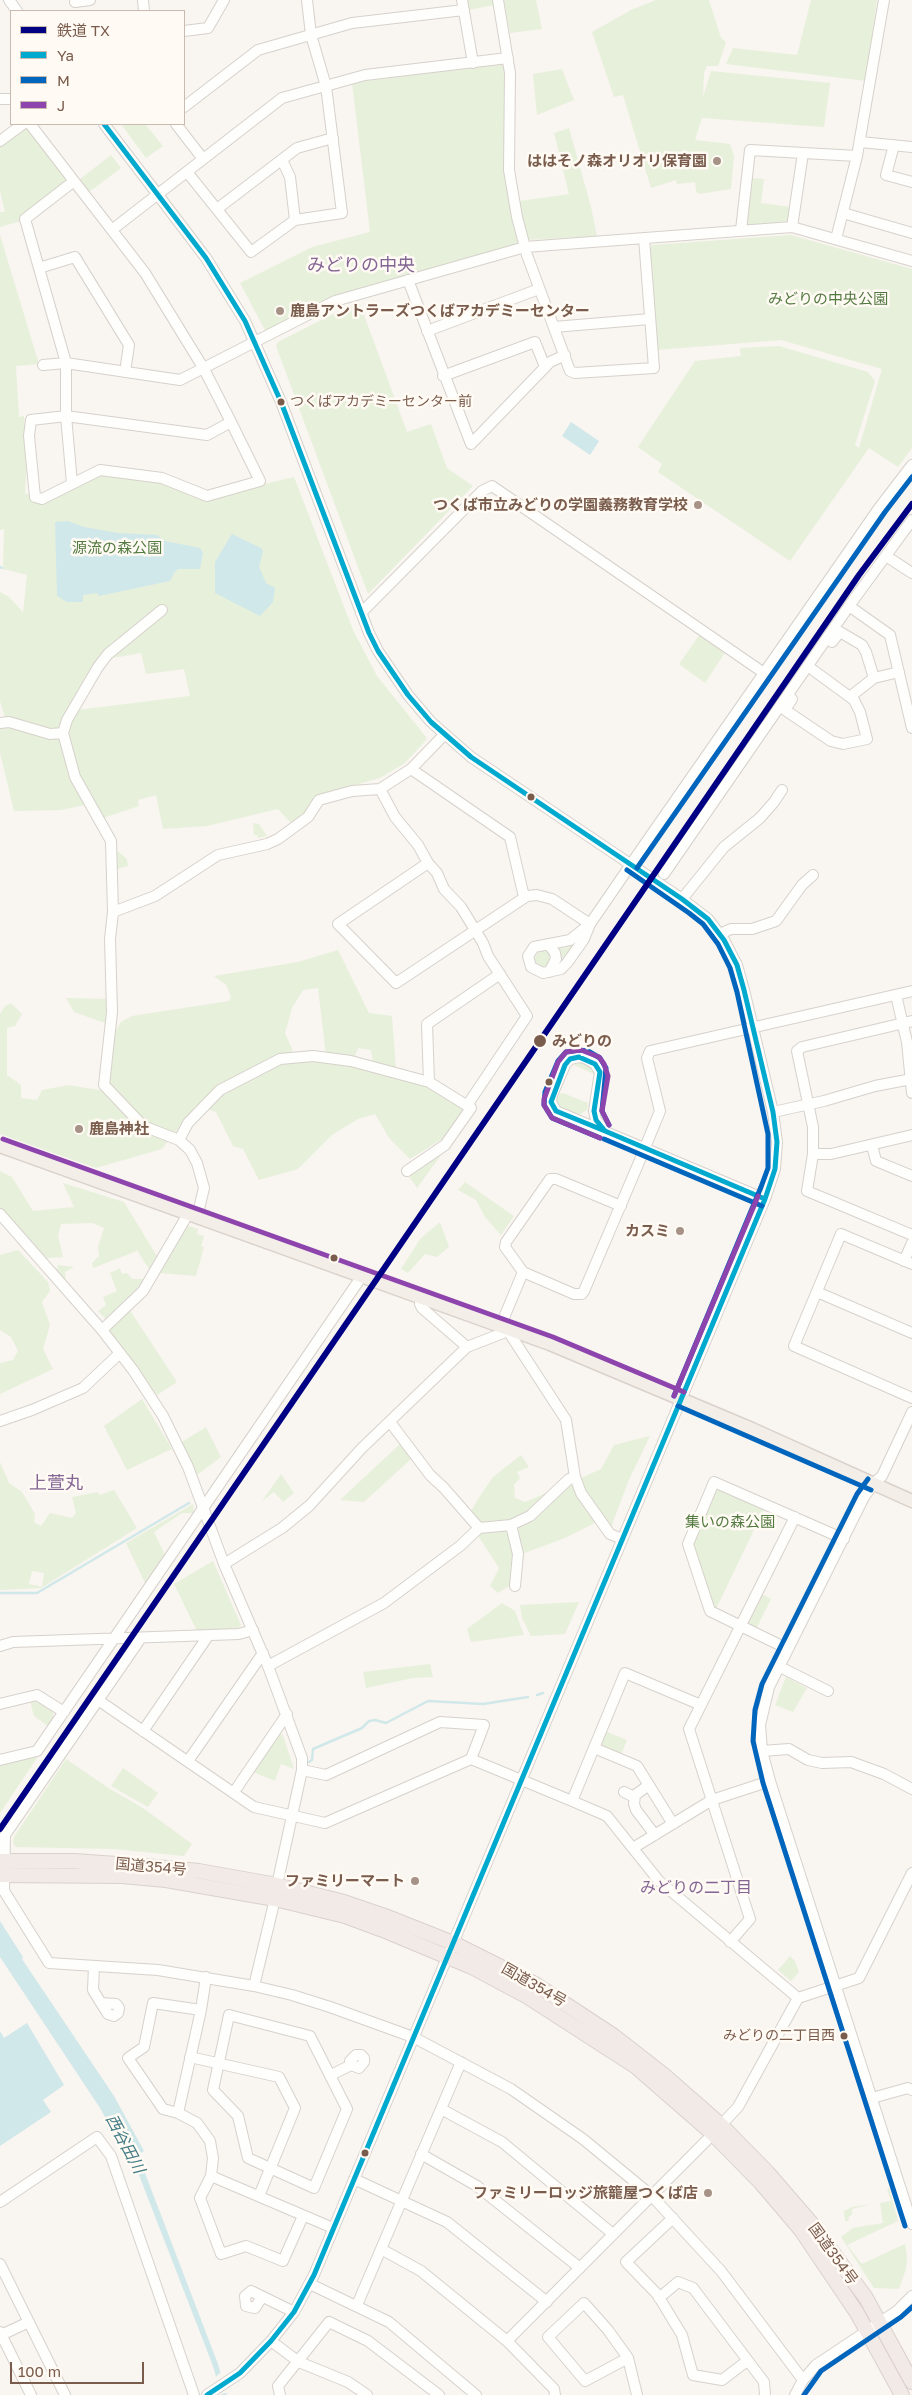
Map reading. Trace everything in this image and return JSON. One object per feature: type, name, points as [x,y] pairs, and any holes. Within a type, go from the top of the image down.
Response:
[{"type":"highway","name":"国道354号","points":[[2,1868],[122,1876],[276,1892],[451,1950],[612,2050],[717,2129],[768,2173],[812,2224],[866,2298],[912,2382]]},
{"type":"highway","name":"国道354号","points":[[717,2129],[801,2230],[868,2331],[902,2395]]},
{"type":"main road","points":[[0,1146],[507,1330],[681,1399],[912,1501]]},
{"type":"street","points":[[75,4],[90,0]]},
{"type":"street","points":[[185,31],[208,28],[224,0]]},
{"type":"street","points":[[187,172],[250,252],[295,220],[342,213],[326,86],[312,35],[307,0]]},
{"type":"street","points":[[498,0],[510,73],[509,170],[525,247],[570,371],[575,373],[654,368],[644,238]]},
{"type":"street","points":[[836,239],[860,142],[884,0]]},
{"type":"street","points":[[185,106],[258,50],[352,23],[463,5],[473,63]]},
{"type":"street","points":[[113,229],[282,98],[365,75],[508,58]]},
{"type":"street","points":[[0,141],[22,125]]},
{"type":"street","points":[[31,125],[146,273],[204,369],[231,422],[260,481],[207,496],[162,478],[100,470],[42,499],[35,497],[29,436],[31,420],[66,416],[207,435],[231,422]]},
{"type":"street","points":[[105,125],[219,277],[256,343],[281,402],[361,613],[378,651],[400,685],[444,735],[492,771],[682,898],[708,919],[720,934],[737,965],[773,1112],[777,1154],[775,1169],[765,1199],[310,2284],[294,2312],[271,2341],[240,2373],[207,2395]]},
{"type":"street","points":[[177,125],[203,159]]},
{"type":"street","points":[[217,209],[297,148],[333,138]]},
{"type":"street","points":[[860,142],[912,147]]},
{"type":"street","points":[[894,145],[886,175],[912,182]]},
{"type":"street","points":[[741,230],[750,150],[857,156]]},
{"type":"street","points":[[792,227],[804,153]]},
{"type":"street","points":[[282,160],[290,176],[295,220]]},
{"type":"street","points":[[72,483],[66,416],[66,363],[25,219],[74,181]]},
{"type":"street","points":[[843,213],[912,233]]},
{"type":"street","points":[[43,365],[66,363],[180,380],[256,343],[336,300],[525,247],[792,227],[912,261]]},
{"type":"street","points":[[39,268],[75,257],[128,345],[125,372]]},
{"type":"street","points":[[408,280],[443,376],[471,444],[546,366],[565,355]]},
{"type":"street","points":[[427,331],[539,289]]},
{"type":"street","points":[[554,327],[650,318]]},
{"type":"street","points":[[443,376],[535,342],[546,366]]},
{"type":"street","points":[[590,924],[570,940],[534,947],[528,956],[528,962],[533,970],[543,973],[550,972],[560,969],[567,963],[584,939],[590,924],[631,864],[879,508],[912,465]]},
{"type":"street","points":[[361,613],[482,491],[492,486],[764,673]]},
{"type":"street","points":[[664,874],[849,606],[912,520]]},
{"type":"street","points":[[886,556],[912,573]]},
{"type":"street","points":[[849,606],[890,635],[912,728]]},
{"type":"street","points":[[102,1330],[143,1291],[193,1215],[204,1188],[194,1157],[179,1140],[143,1126],[104,1085],[111,1032],[110,940],[113,912],[111,841],[75,778],[64,733],[68,720],[98,667],[108,654],[162,610]]},
{"type":"street","points":[[813,670],[851,696],[858,708],[867,739],[843,744],[831,741],[785,710],[813,670],[840,632],[862,646],[874,678]]},
{"type":"street","points":[[851,696],[874,678],[899,672]]},
{"type":"street","points":[[0,723],[9,722],[50,734],[64,733]]},
{"type":"street","points":[[113,912],[155,896],[218,855],[267,844],[278,839],[308,817],[319,800],[352,791],[380,789],[411,769],[444,735]]},
{"type":"street","points":[[411,769],[510,837],[524,897]]},
{"type":"street","points":[[380,789],[395,817],[418,845],[428,863],[437,873],[444,889],[461,908],[475,929],[488,956],[526,1012],[527,1018],[468,1104]]},
{"type":"street","points":[[682,898],[724,847],[760,818],[782,790]]},
{"type":"street","points":[[428,863],[338,924],[396,983],[524,897],[537,895],[548,898],[590,924]]},
{"type":"street","points":[[720,934],[731,929],[752,929],[776,921],[802,885],[814,875]]},
{"type":"street","points":[[548,944],[555,952],[556,959],[550,972]]},
{"type":"street","points":[[430,1082],[428,1024],[500,974]]},
{"type":"street","points":[[620,1206],[556,1179],[550,1179],[506,1242],[506,1247],[523,1272],[574,1294],[582,1294],[620,1206],[660,1111],[647,1058],[650,1051],[912,991]]},
{"type":"street","points":[[896,995],[907,1022],[906,1042],[912,1093]]},
{"type":"street","points":[[907,1022],[798,1048],[797,1051],[810,1105],[813,1127],[813,1154],[807,1191],[912,1235]]},
{"type":"street","points":[[179,1140],[188,1123],[220,1090],[280,1059],[313,1056],[351,1061],[430,1082],[468,1104],[471,1110],[445,1146],[407,1171]]},
{"type":"street","points":[[605,1132],[596,1120],[594,1111],[600,1072],[595,1064],[585,1058],[570,1059],[565,1065],[550,1102],[556,1111],[605,1132],[765,1199]]},
{"type":"street","points":[[773,1112],[810,1105],[875,1086],[911,1079]]},
{"type":"street","points":[[577,1120],[594,1111]]},
{"type":"street","points":[[813,1154],[832,1154],[912,1135]]},
{"type":"street","points":[[872,1145],[876,1161],[912,1176]]},
{"type":"street","points":[[0,1214],[102,1330],[145,1386],[171,1431],[188,1467],[224,1564],[263,1653],[302,1758],[302,1770],[254,1986]]},
{"type":"street","points":[[912,1243],[908,1262],[841,1234],[794,1346],[912,1398]]},
{"type":"street","points":[[523,1272],[503,1320],[507,1330],[566,1420],[575,1477],[581,1493],[610,1534],[622,1539]]},
{"type":"street","points":[[0,1760],[36,1752],[362,1276]]},
{"type":"street","points":[[817,1292],[912,1332]]},
{"type":"street","points":[[422,1298],[420,1304],[422,1308],[466,1347]]},
{"type":"street","points":[[224,1564],[292,1521],[466,1347],[507,1330]]},
{"type":"street","points":[[0,1421],[32,1410],[83,1388],[120,1353]]},
{"type":"street","points":[[912,1412],[882,1476],[874,1483],[844,1539],[769,1687],[760,1724],[762,1751],[770,1782],[912,2224]]},
{"type":"street","points":[[390,1422],[430,1476],[444,1488],[479,1528]]},
{"type":"street","points":[[268,1666],[384,1603],[460,1546],[479,1528],[511,1525],[530,1516],[569,1479],[575,1477]]},
{"type":"street","points":[[788,1649],[710,1611],[688,1544],[714,1482],[844,1539]]},
{"type":"street","points":[[730,1942],[750,1919],[689,1729],[795,1517]]},
{"type":"street","points":[[511,1525],[518,1554],[515,1586]]},
{"type":"street","points":[[0,1646],[13,1642],[240,1634],[253,1630]]},
{"type":"street","points":[[143,1730],[208,1636]]},
{"type":"street","points":[[141,1638],[5,1835],[2,1868],[4,1891],[49,1963],[158,1970],[254,1986],[330,2007],[413,2037],[511,2089],[584,2139],[651,2195],[721,2272],[803,2380]]},
{"type":"street","points":[[188,1761],[263,1653]]},
{"type":"street","points":[[780,1667],[828,1691]]},
{"type":"street","points":[[572,1801],[625,1673],[701,1705]]},
{"type":"street","points":[[0,1704],[37,1695],[64,1712]]},
{"type":"street","points":[[98,1700],[254,1807],[325,1824],[471,1759],[484,1725],[440,1722],[326,1774],[302,1770]]},
{"type":"street","points":[[234,1792],[287,1714]]},
{"type":"street","points":[[594,1748],[637,1766],[673,1824]]},
{"type":"street","points":[[762,1751],[788,1749],[808,1760],[851,1762],[884,1774],[912,1789]]},
{"type":"street","points":[[471,1759],[607,1816],[659,1881],[798,1998]]},
{"type":"street","points":[[633,1848],[712,1800],[770,1782]]},
{"type":"street","points":[[634,1797],[649,1785]]},
{"type":"street","points":[[624,1792],[634,1797]]},
{"type":"street","points":[[634,1797],[636,1810],[655,1835]]},
{"type":"street","points":[[508,2341],[738,2107],[798,1998],[860,1978],[912,1873]]},
{"type":"street","points":[[94,1966],[93,1990],[101,2004]]},
{"type":"street","points":[[178,2113],[206,1977]]},
{"type":"street","points":[[200,2010],[153,2003],[144,2047],[128,2058],[163,2109],[178,2113],[197,2123],[210,2141],[213,2158],[212,2176],[200,2198],[221,2254],[246,2246],[283,2261],[303,2216]]},
{"type":"street","points":[[230,2015],[310,2036],[331,2076],[347,2109],[314,2188],[248,2158],[238,2116],[213,2090],[230,2015]]},
{"type":"street","points":[[190,2057],[279,2077],[295,2108],[259,2196]]},
{"type":"street","points":[[357,2305],[461,2062]]},
{"type":"street","points":[[331,2076],[351,2065]]},
{"type":"street","points":[[872,2098],[908,2088],[912,2090]]},
{"type":"street","points":[[441,2109],[502,2142],[613,2234]]},
{"type":"street","points":[[0,2202],[97,2137],[111,2156],[194,2395]]},
{"type":"street","points":[[421,2154],[477,2186],[580,2268]]},
{"type":"street","points":[[212,2176],[333,2228]]},
{"type":"street","points":[[354,2179],[447,2222],[547,2302]]},
{"type":"street","points":[[673,2218],[626,2262],[659,2298],[682,2335],[693,2375],[722,2380],[747,2361]]},
{"type":"street","points":[[381,2249],[422,2271],[508,2341],[554,2389],[555,2395]]},
{"type":"street","points":[[0,2264],[65,2395]]},
{"type":"street","points":[[659,2298],[678,2282],[693,2288],[764,2382],[765,2395]]},
{"type":"street","points":[[310,2284],[389,2322],[476,2395]]},
{"type":"street","points":[[795,2395],[803,2380],[826,2356],[897,2312],[912,2296]]},
{"type":"street","points":[[262,2297],[294,2312]]},
{"type":"street","points":[[628,2358],[585,2381],[548,2337],[584,2303],[608,2330],[628,2358],[637,2395]]},
{"type":"street","points":[[29,2322],[1,2334],[31,2395]]},
{"type":"street","points":[[280,2395],[278,2386],[329,2322],[368,2340],[440,2395]]},
{"type":"street","points":[[271,2341],[299,2362],[348,2382],[367,2395]]},
{"type":"green space","points":[[467,0],[493,0],[494,5],[469,10]]},
{"type":"green space","points":[[504,0],[536,0],[542,29],[510,33]]},
{"type":"green space","points":[[656,0],[709,0],[721,38],[726,42],[718,66],[707,66],[704,73],[703,97],[711,71],[830,83],[824,127],[702,118],[695,140],[730,144],[734,156],[731,189],[699,194],[696,191],[695,182],[677,184],[676,180],[651,188],[623,95],[614,97],[592,32],[631,10]]},
{"type":"green space","points":[[811,0],[877,0],[866,81],[726,64],[733,48],[797,55]]},
{"type":"green space","points":[[501,63],[505,66],[506,177],[519,241],[517,245],[337,296],[269,332],[265,330],[240,283],[312,247],[370,232],[352,83]]},
{"type":"green space","points":[[562,69],[574,100],[537,115],[533,74]]},
{"type":"green space","points":[[122,125],[146,125],[163,146],[146,158]]},
{"type":"green space","points":[[24,127],[29,128],[67,178],[66,182],[20,217],[21,221],[0,227],[0,212],[5,212],[0,191],[0,145]]},
{"type":"green space","points":[[569,128],[597,236],[527,240],[520,201],[569,194],[554,133]]},
{"type":"green space","points":[[111,155],[121,168],[89,192],[79,180]]},
{"type":"green space","points":[[751,178],[764,179],[761,203],[791,207],[789,221],[748,225],[745,222]]},
{"type":"green space","name":"源流の森公園","points":[[0,235],[39,364],[16,366],[19,417],[24,416],[27,458],[25,493],[30,495],[33,503],[44,503],[101,473],[160,481],[207,501],[294,477],[353,630],[377,676],[426,737],[426,740],[405,763],[380,778],[316,796],[304,814],[292,824],[278,809],[207,826],[163,829],[156,795],[138,800],[139,806],[103,818],[94,803],[61,810],[14,811],[0,753],[0,726],[7,725],[0,701],[0,592],[9,597],[23,612],[27,575],[3,569],[4,529],[0,530]],"holes":[[[141,653],[146,674],[184,669],[190,696],[77,710],[107,659]]]},
{"type":"green space","name":"みどりの中央公園","points":[[791,235],[912,269],[912,448],[898,467],[869,448],[790,561],[658,472],[662,464],[638,447],[695,361],[741,356],[740,348],[779,346],[868,372],[875,381],[855,445],[859,448],[882,369],[781,340],[657,350],[650,249],[652,245]]},
{"type":"green space","points":[[360,304],[407,432],[431,424],[447,468],[473,486],[368,594],[276,346],[278,342],[341,310]]},
{"type":"green space","points":[[700,634],[726,651],[705,683],[679,664]]},
{"type":"green space","points":[[253,823],[259,824],[267,836],[258,838],[257,835],[254,835]]},
{"type":"green space","points":[[114,848],[127,859],[128,866],[114,870]]},
{"type":"green space","points":[[577,941],[569,957],[559,964],[557,949],[568,947]]},
{"type":"green space","points":[[338,950],[369,1013],[392,1016],[396,1068],[373,1062],[371,1050],[358,1048],[354,1059],[326,1056],[318,988],[303,990],[292,1008],[285,1033],[292,1049],[293,1060],[340,1061],[429,1086],[463,1105],[464,1113],[442,1139],[410,1159],[389,1138],[375,1114],[358,1119],[332,1135],[298,1169],[259,1180],[243,1149],[233,1146],[216,1112],[196,1106],[162,1149],[96,1168],[0,1134],[0,1014],[5,1006],[11,1003],[22,1014],[15,1026],[7,1028],[7,1075],[21,1085],[21,1098],[37,1100],[42,1090],[69,1085],[104,1091],[116,1030],[121,1022],[132,1016],[229,1001],[231,997],[226,985],[214,976],[298,962]]},
{"type":"green space","points":[[543,951],[549,953],[551,959],[549,965],[543,967],[537,965],[535,959],[537,953]]},
{"type":"green space","points":[[66,998],[107,999],[105,1023],[74,1012]]},
{"type":"green space","points":[[578,1061],[593,1067],[596,1073],[594,1074],[572,1064]]},
{"type":"green space","points":[[563,1093],[588,1103],[587,1110],[579,1115],[560,1107],[556,1100],[559,1094]]},
{"type":"green space","points":[[444,1151],[417,1188],[408,1175]]},
{"type":"green space","points":[[0,1171],[12,1177],[33,1211],[74,1207],[63,1183],[124,1202],[158,1258],[149,1269],[135,1247],[137,1251],[93,1268],[92,1263],[99,1256],[98,1247],[104,1228],[92,1223],[61,1224],[58,1236],[63,1257],[47,1258],[0,1207]]},
{"type":"green space","points":[[465,1182],[514,1216],[501,1235],[485,1217],[476,1200],[458,1190]]},
{"type":"green space","points":[[440,1222],[449,1247],[437,1257],[425,1254],[408,1273],[401,1269],[420,1239]]},
{"type":"green space","points":[[186,1225],[198,1229],[197,1234],[204,1236],[201,1246],[204,1247],[196,1276],[160,1273]]},
{"type":"green space","points":[[18,1250],[48,1282],[50,1291],[42,1302],[50,1325],[43,1349],[53,1369],[0,1394],[0,1363],[13,1360],[18,1351],[11,1337],[0,1330],[0,1255]]},
{"type":"green space","points":[[58,1265],[74,1267],[65,1272],[66,1280],[57,1270]]},
{"type":"green space","points":[[120,1268],[122,1274],[127,1273],[132,1279],[146,1279],[108,1321],[98,1311],[106,1305],[103,1297],[117,1291],[110,1273]]},
{"type":"green space","points":[[129,1309],[177,1382],[157,1395],[109,1331]]},
{"type":"green space","points":[[142,1399],[172,1449],[127,1470],[104,1426]]},
{"type":"green space","points":[[206,1427],[221,1457],[197,1475],[182,1442]]},
{"type":"green space","points":[[650,1436],[628,1482],[610,1530],[582,1490],[581,1478],[601,1469],[614,1445]]},
{"type":"green space","points":[[400,1444],[411,1459],[364,1502],[340,1500]]},
{"type":"green space","points":[[521,1455],[529,1467],[517,1472],[520,1478],[514,1485],[515,1498],[525,1502],[553,1490],[529,1512],[513,1520],[479,1523],[469,1514],[480,1496],[493,1477]]},
{"type":"green space","points":[[0,1462],[9,1483],[22,1492],[35,1514],[34,1522],[41,1526],[50,1513],[72,1518],[76,1513],[72,1497],[98,1492],[100,1495],[114,1490],[137,1528],[41,1588],[0,1590]],"holes":[[[32,1571],[44,1573],[42,1587],[29,1584]]]},
{"type":"green space","points":[[281,1474],[294,1493],[283,1502],[274,1492],[262,1501]]},
{"type":"green space","points":[[572,1482],[597,1522],[565,1538],[522,1554],[518,1527],[543,1510]]},
{"type":"green space","name":"集いの森公園","points":[[719,1490],[764,1509],[716,1609],[713,1607],[693,1545],[715,1492]]},
{"type":"green space","points":[[193,1504],[194,1513],[182,1513],[154,1532],[166,1557],[146,1585],[126,1543]]},
{"type":"green space","points":[[507,1530],[514,1558],[511,1585],[498,1593],[490,1586],[499,1568],[477,1534],[481,1531]]},
{"type":"green space","points":[[213,1561],[241,1625],[238,1628],[197,1631],[174,1584]]},
{"type":"green space","points":[[760,1593],[771,1599],[756,1629],[748,1625],[747,1620]]},
{"type":"green space","points":[[579,1602],[565,1634],[531,1636],[522,1618],[520,1605]]},
{"type":"green space","points":[[502,1603],[515,1611],[524,1635],[471,1642],[467,1629]]},
{"type":"green space","points":[[430,1664],[433,1677],[413,1678],[366,1688],[363,1672]]},
{"type":"green space","points":[[786,1677],[807,1688],[793,1712],[775,1705]]},
{"type":"green space","points":[[38,1700],[52,1710],[54,1718],[48,1726],[34,1716],[30,1701]]},
{"type":"green space","points":[[605,1731],[627,1740],[621,1755],[602,1747],[600,1743]]},
{"type":"green space","points":[[278,1733],[283,1735],[294,1769],[281,1764],[275,1781],[253,1772]]},
{"type":"green space","points":[[39,1755],[0,1813],[0,1765]]},
{"type":"green space","points":[[66,1759],[110,1789],[143,1808],[192,1844],[184,1856],[113,1849],[16,1847],[13,1844],[14,1837]]},
{"type":"green space","points":[[123,1768],[158,1793],[148,1807],[111,1786]]},
{"type":"green space","points":[[790,1956],[795,1961],[799,1972],[791,1981],[778,1970]]},
{"type":"green space","points":[[889,2188],[898,2221],[847,2245],[862,2264],[905,2244],[906,2269],[899,2289],[874,2288],[841,2237],[853,2228],[883,2223],[880,2203],[891,2201],[887,2189]]},
{"type":"green space","points":[[872,2204],[852,2209],[852,2214],[848,2221],[845,2221],[844,2211],[852,2207]]},
{"type":"water","points":[[571,422],[599,441],[590,455],[562,436]]},
{"type":"water","points":[[68,521],[84,527],[118,533],[157,535],[165,541],[200,548],[203,553],[200,569],[178,569],[170,581],[99,596],[97,593],[83,595],[83,602],[67,602],[57,596],[55,522]]},
{"type":"water","points":[[232,534],[261,548],[263,551],[259,567],[266,583],[275,588],[273,602],[260,616],[215,593],[215,562]]},
{"type":"water","name":"西谷田川","points":[[0,1921],[23,1957],[22,1959],[114,2096],[144,2151],[138,2155],[218,2364],[227,2395],[221,2395],[213,2366],[132,2157],[127,2158],[111,2128],[107,2130],[109,2125],[100,2108],[0,1957]]},
{"type":"water","points":[[27,2023],[64,2085],[43,2100],[51,2112],[0,2146],[0,2031],[4,2038]]},
{"type":"pier","points":[[223,2371],[229,2392],[219,2395],[214,2378]]},
{"type":"waterway","points":[[0,1593],[37,1593],[189,1503]]},
{"type":"waterway","points":[[537,1695],[543,1693]]},
{"type":"waterway","points":[[309,1762],[312,1760],[313,1749],[362,1728],[369,1721],[375,1720],[386,1723],[428,1701],[483,1704],[528,1697]]},
{"type":"rail line","name":"TX","points":[[0,1829],[859,575],[912,504]]},
{"type":"transit line","name":"Ya","points":[[105,125],[206,258],[245,321],[281,402],[369,633],[378,651],[408,695],[431,722],[471,757],[682,899],[708,919],[724,940],[737,965],[744,990],[773,1112],[777,1142],[775,1169],[765,1199],[314,2275],[294,2312],[271,2341],[240,2373],[207,2395]]},
{"type":"transit line","name":"M","points":[[637,868],[885,512],[912,477]]},
{"type":"transit line","name":"M","points":[[627,870],[703,924],[718,944],[730,968],[737,992],[768,1134],[768,1168],[674,1396]]},
{"type":"transit line","name":"J","points":[[600,1138],[552,1118],[544,1105],[544,1099],[558,1062],[566,1052],[581,1050],[599,1057],[604,1064],[608,1076],[602,1111],[609,1125]]},
{"type":"transit line","name":"M","points":[[600,1138],[552,1118],[544,1105],[545,1092],[558,1061],[566,1052],[588,1051],[600,1058],[606,1068],[602,1111],[609,1125]]},
{"type":"transit line","name":"Ya","points":[[579,1057],[595,1064],[600,1072],[594,1111],[596,1120],[605,1131],[556,1111],[551,1102],[565,1065],[570,1059],[579,1057]]},
{"type":"transit line","name":"Ya","points":[[605,1131],[765,1199]]},
{"type":"transit line","name":"J","points":[[3,1139],[553,1337],[684,1392]]},
{"type":"transit line","name":"M","points":[[604,1139],[762,1206]]},
{"type":"transit line","name":"J","points":[[674,1396],[758,1196]]},
{"type":"transit line","name":"M","points":[[678,1406],[871,1490]]},
{"type":"transit line","name":"M","points":[[868,1479],[857,1494],[762,1684],[755,1710],[753,1741],[763,1783],[905,2226]]},
{"type":"transit line","name":"M","points":[[804,2395],[821,2371],[901,2317],[912,2307]]},
{"type":"place","name":"ははそノ森オリオリ保育園","points":[[717,161]]},
{"type":"place","name":"鹿島アントラーズつくばアカデミーセンター","points":[[280,311]]},
{"type":"place","name":"つくばアカデミーセンター前","points":[[281,402]]},
{"type":"place","name":"つくば市立みどりの学園義務教育学校","points":[[698,505]]},
{"type":"place","name":"みどりの","points":[[540,1041]]},
{"type":"place","name":"鹿島神社","points":[[79,1129]]},
{"type":"place","name":"カスミ","points":[[680,1231]]},
{"type":"place","name":"ファミリーマート","points":[[415,1881]]},
{"type":"place","name":"みどりの二丁目西","points":[[844,2036]]},
{"type":"place","name":"ファミリーロッジ旅籠屋つくば店","points":[[708,2193]]},
{"type":"district","name":"みどりの中央","points":[[361,265]]},
{"type":"district","name":"上萱丸","points":[[56,1483]]},
{"type":"district","name":"みどりの二丁目","points":[[696,1888]]}]
